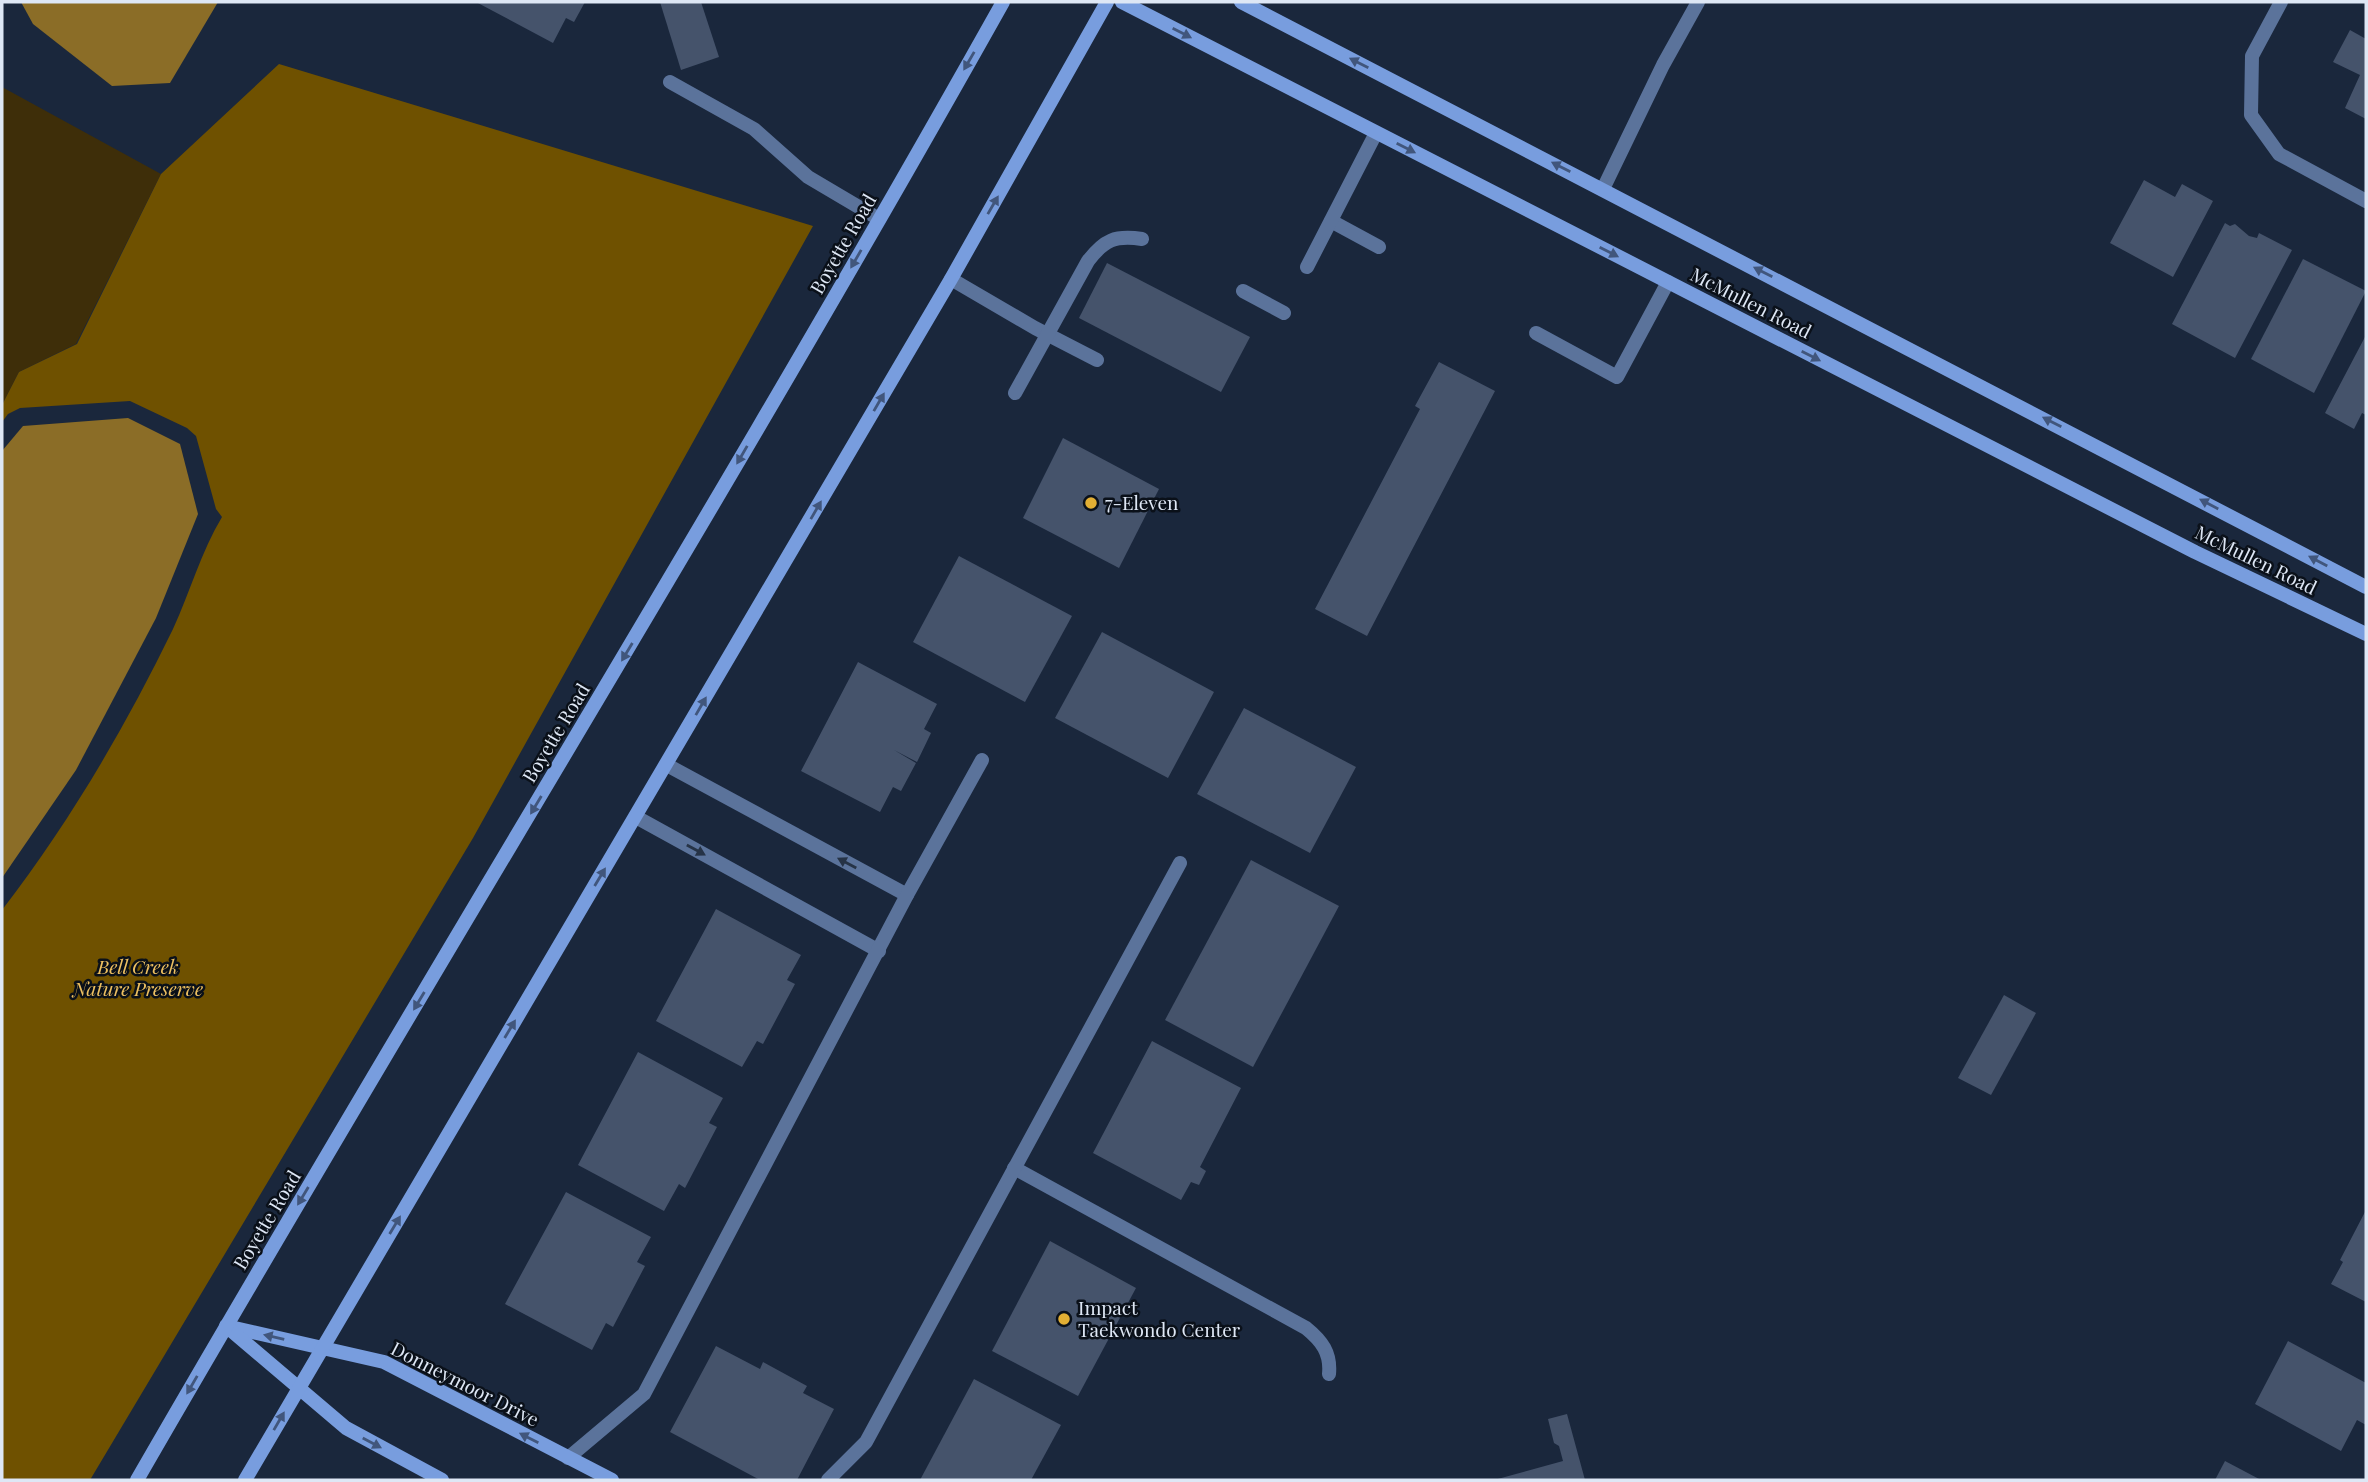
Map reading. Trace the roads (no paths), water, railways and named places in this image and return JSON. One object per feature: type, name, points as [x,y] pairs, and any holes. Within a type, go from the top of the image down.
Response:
[{"type":"main road","name":"Boyette Road","points":[[137,1480],[669,581],[1003,2]]},
{"type":"main road","points":[[246,1480],[951,279],[1107,2]]},
{"type":"main road","name":"McMullen Road","points":[[1122,2],[2194,552],[2366,634]]},
{"type":"main road","name":"McMullen Road","points":[[1241,2],[2366,587]]},
{"type":"main road","points":[[226,1326],[346,1428],[442,1480]]},
{"type":"main road","name":"Donneymoor Drive","points":[[226,1326],[384,1362],[612,1480]]},
{"type":"street","points":[[1603,189],[1662,65],[1698,2]]},
{"type":"street","points":[[2281,2],[2252,56],[2251,115],[2279,154],[2366,201]]},
{"type":"street","points":[[670,82],[754,129],[808,177],[879,219]]},
{"type":"street","points":[[1307,267],[1376,133]]},
{"type":"street","points":[[1331,221],[1379,247]]},
{"type":"street","points":[[1015,393],[1088,261],[1099,247],[1112,240],[1128,237],[1142,239]]},
{"type":"street","points":[[951,279],[1097,360]]},
{"type":"street","points":[[1536,333],[1617,377],[1668,282]]},
{"type":"street","points":[[1243,291],[1284,313]]},
{"type":"street","points":[[568,1458],[644,1394],[907,895],[982,760]]},
{"type":"street","points":[[667,765],[907,895]]},
{"type":"street","points":[[636,817],[879,951]]},
{"type":"street","points":[[828,1480],[866,1442],[1180,863]]},
{"type":"street","points":[[1014,1168],[1306,1328],[1319,1338],[1326,1349],[1331,1360],[1329,1374]]},
{"type":"place","name":"7-Eleven","points":[[1091,503]]},
{"type":"place","name":"Impact Taekwondo Center","points":[[1064,1319]]},
{"type":"park label","name":"Bell Creek Nature Preserve","points":[[138,978]]}]
